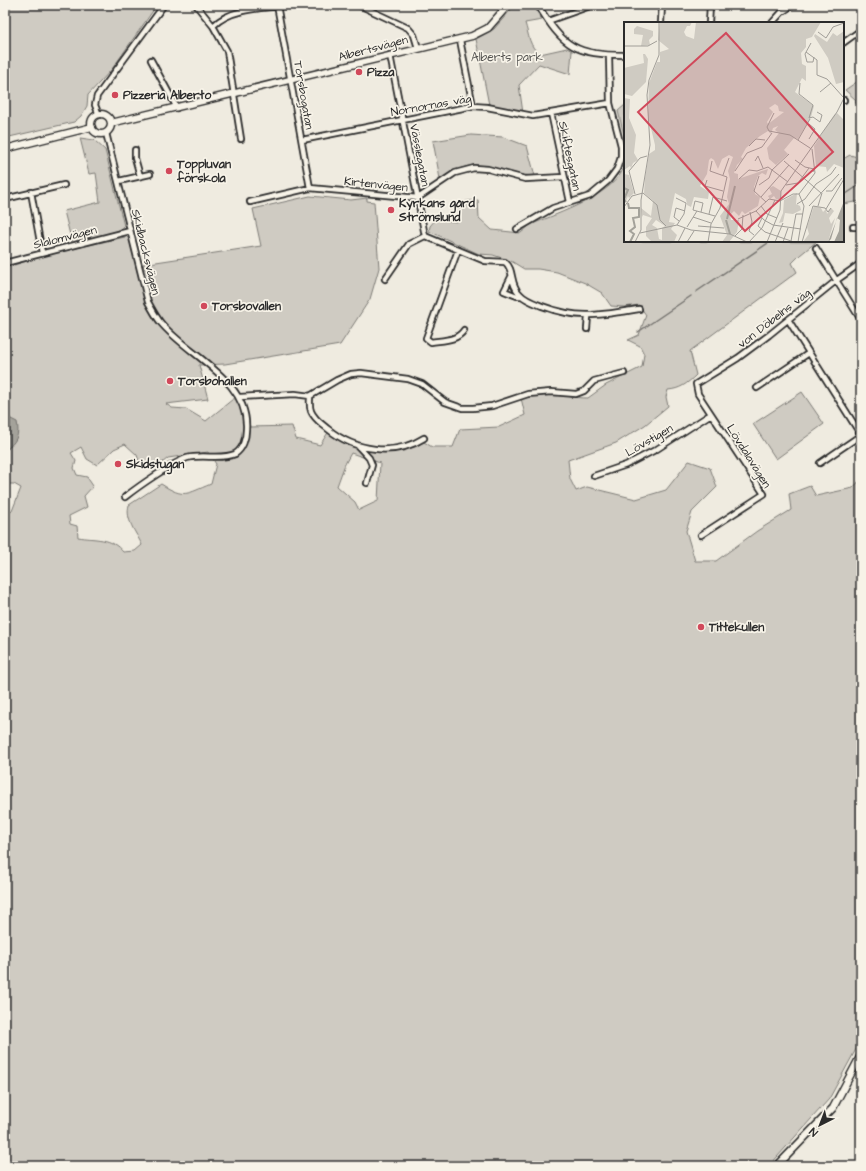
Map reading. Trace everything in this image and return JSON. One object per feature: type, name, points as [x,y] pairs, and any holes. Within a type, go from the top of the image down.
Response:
[{"type":"street","points":[[99,114],[95,105],[97,96],[164,5]]},
{"type":"street","points":[[196,5],[213,26],[227,51],[241,139]]},
{"type":"street","points":[[213,26],[228,16],[277,6],[292,5]]},
{"type":"street","points":[[359,5],[408,28],[414,35],[418,48]]},
{"type":"street","name":"Albertsvägen","points":[[111,123],[418,48],[460,40],[488,28],[508,5]]},
{"type":"street","points":[[538,5],[548,21],[574,48],[609,55],[624,55]]},
{"type":"street","points":[[548,21],[593,5]]},
{"type":"street","points":[[661,22],[662,5]]},
{"type":"street","points":[[708,22],[710,5]]},
{"type":"street","points":[[773,22],[782,12],[793,5]]},
{"type":"street","name":"Torsbogatan","points":[[277,6],[310,188]]},
{"type":"street","points":[[844,42],[861,30]]},
{"type":"street","points":[[460,40],[473,106]]},
{"type":"street","name":"Vässlegatan","points":[[390,55],[425,236]]},
{"type":"street","points":[[517,229],[553,208],[580,200],[595,193],[608,181],[620,164],[622,146],[610,103],[609,55]]},
{"type":"street","points":[[151,60],[177,108]]},
{"type":"street","name":"Nornornas väg","points":[[302,140],[473,106],[487,107],[526,116],[610,103]]},
{"type":"street","name":"Skiftesgatan","points":[[551,113],[570,202]]},
{"type":"street","points":[[92,128],[98,134],[106,134],[110,129],[111,123],[107,116],[99,114]]},
{"type":"street","points":[[92,128],[93,119],[99,114]]},
{"type":"street","points":[[5,149],[92,128]]},
{"type":"street","name":"Skidbacksvägen","points":[[106,134],[119,181],[148,302],[161,323],[221,377],[240,397],[247,422],[244,440],[237,453],[226,457],[213,456],[186,459],[125,497]]},
{"type":"street","points":[[135,150],[135,158],[140,176]]},
{"type":"street","name":"Kirtenvägen","points":[[250,202],[310,188],[418,198],[450,176],[469,169],[488,169],[525,179],[564,176]]},
{"type":"street","points":[[119,181],[150,174]]},
{"type":"street","points":[[5,199],[64,185]]},
{"type":"street","points":[[31,192],[42,253]]},
{"type":"street","points":[[853,227],[861,227]]},
{"type":"street","name":"Slalomvägen","points":[[5,264],[42,253],[130,232]]},
{"type":"street","points":[[385,279],[409,244],[425,236],[488,262],[505,262],[510,268],[514,285],[521,296]]},
{"type":"street","points":[[816,248],[861,320]]},
{"type":"street","points":[[458,250],[426,338],[431,342],[454,338],[461,335],[464,330]]},
{"type":"street","name":"von Döbelns väg","points":[[696,384],[738,358],[789,321],[837,280],[861,263]]},
{"type":"street","points":[[511,277],[504,291],[521,296],[547,308],[588,316],[639,309]]},
{"type":"street","points":[[587,329],[588,316]]},
{"type":"street","points":[[789,321],[861,434],[820,463]]},
{"type":"street","points":[[757,388],[809,353]]},
{"type":"street","points":[[240,397],[295,394],[310,396],[337,380],[351,374],[361,373],[408,379],[422,384],[439,398],[453,406],[473,408],[492,406],[528,394],[551,392],[576,394],[584,391],[594,381],[624,373]]},
{"type":"street","name":"Lövdalavägen","points":[[696,384],[698,394],[764,494],[701,535]]},
{"type":"street","points":[[310,396],[311,412],[314,417],[336,436],[356,445],[385,450],[415,444],[424,438]]},
{"type":"street","name":"Lövstigen","points":[[594,476],[626,464],[657,449],[711,414]]},
{"type":"street","points":[[356,445],[369,458],[372,465],[368,483]]},
{"type":"street","points":[[777,1166],[833,1108],[861,1055]]},
{"type":"green space","points":[[5,5],[157,5],[112,69],[88,95],[87,106],[81,116],[74,122],[5,138]]},
{"type":"green space","name":"Alberts park","points":[[515,5],[533,5],[542,20],[525,23],[530,40],[536,51],[540,54],[567,48],[572,51],[570,74],[539,64],[519,85],[523,113],[489,105],[476,39],[494,29]]},
{"type":"green space","points":[[861,79],[861,103],[855,103],[856,100],[845,90]]},
{"type":"green space","points":[[624,106],[624,135],[618,111]]},
{"type":"green space","points":[[471,135],[503,137],[527,146],[535,176],[478,165],[467,166],[440,179],[433,141]]},
{"type":"green space","points":[[80,138],[94,140],[105,150],[124,226],[107,235],[72,243],[64,211],[100,202],[96,173],[89,174]]},
{"type":"green space","points":[[850,155],[861,158],[861,201],[844,204],[844,158]]},
{"type":"green space","points":[[624,166],[624,242],[816,242],[792,263],[797,272],[690,351],[696,375],[683,386],[668,390],[666,397],[668,406],[645,425],[616,443],[568,460],[570,479],[576,491],[587,487],[636,499],[666,490],[689,461],[710,468],[717,487],[692,512],[686,531],[695,561],[716,561],[757,531],[791,510],[789,494],[810,486],[816,496],[853,488],[861,479],[861,1040],[829,1099],[769,1166],[676,1166],[673,1163],[666,1161],[649,1166],[5,1166],[5,512],[8,514],[12,511],[21,488],[14,484],[5,484],[5,451],[9,448],[10,417],[5,416],[5,268],[45,255],[125,237],[129,238],[142,289],[151,286],[143,264],[261,246],[253,209],[310,196],[351,200],[367,198],[367,201],[374,202],[379,268],[370,299],[340,345],[225,364],[199,365],[208,399],[166,404],[172,408],[186,409],[206,421],[233,399],[243,398],[250,427],[292,426],[296,439],[320,445],[329,431],[352,445],[375,451],[399,450],[424,442],[432,447],[453,447],[460,429],[499,427],[525,415],[521,398],[530,395],[547,394],[588,398],[606,385],[642,367],[644,354],[640,346],[628,340],[639,335],[646,315],[639,305],[624,307],[611,306],[602,293],[585,283],[557,272],[538,269],[524,269],[511,261],[493,255],[479,254],[429,231],[430,226],[436,219],[457,222],[460,202],[478,200],[479,218],[492,230],[521,233],[530,225],[585,202],[611,185],[620,175]],"holes":[[[125,444],[137,455],[139,461],[155,469],[168,458],[208,452],[216,464],[211,484],[186,493],[175,492],[161,484],[129,505],[128,516],[142,545],[135,551],[123,552],[108,541],[78,537],[77,526],[70,524],[69,516],[87,507],[84,496],[93,486],[87,477],[77,475],[74,468],[76,461],[71,453],[81,447],[87,459],[97,465],[114,449]],[[351,453],[380,463],[378,501],[359,510],[355,502],[337,486],[345,464]]]},
{"type":"green space","points":[[802,392],[824,424],[776,459],[753,424]]},
{"type":"shaded area","points":[[5,416],[17,422],[18,431],[12,444],[5,450]]},
{"type":"waterway","points":[[844,195],[861,184]]},
{"type":"waterway","points":[[696,292],[770,242]]},
{"type":"waterway","points":[[638,332],[691,296]]},
{"type":"place","name":"Pizza","points":[[359,72]]},
{"type":"place","name":"Pizzeria Alberto","points":[[115,95]]},
{"type":"place","name":"Toppluvan förskola","points":[[169,171]]},
{"type":"place","name":"Kyrkans gård Strömslund","points":[[391,210]]},
{"type":"place","name":"Torsbovallen","points":[[204,306]]},
{"type":"place","name":"Torsbohallen","points":[[170,381]]},
{"type":"place","name":"Skidstugan","points":[[118,464]]},
{"type":"place","name":"Tittekullen","points":[[701,627]]}]
